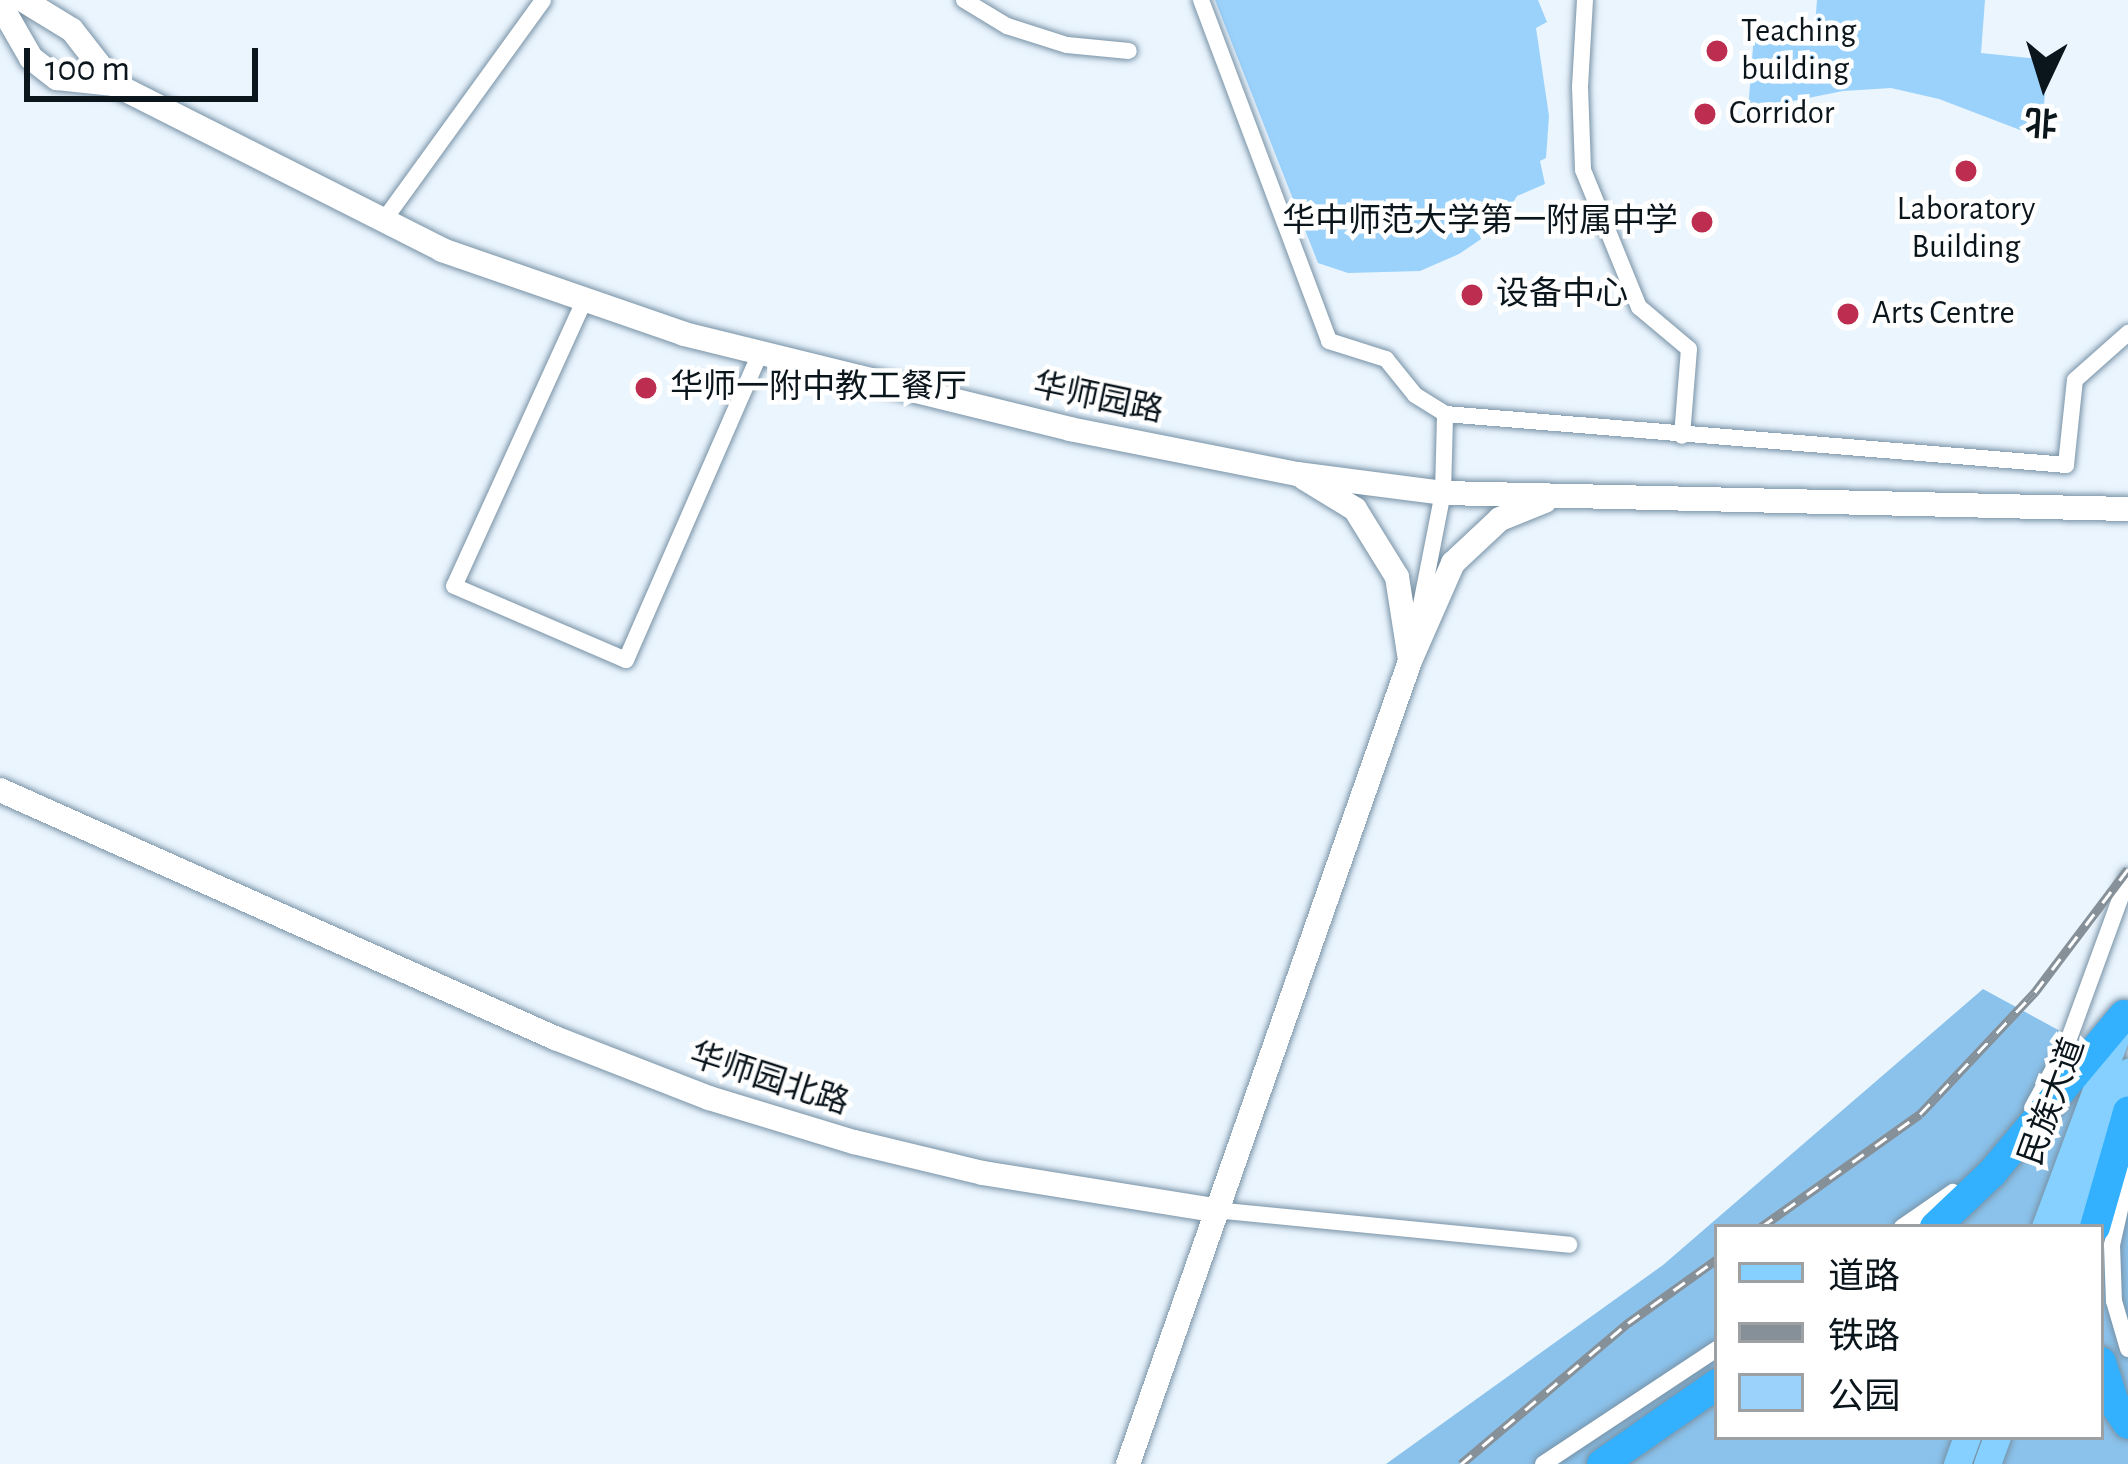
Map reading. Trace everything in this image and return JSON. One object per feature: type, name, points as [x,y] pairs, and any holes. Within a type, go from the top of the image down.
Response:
[{"type":"highway","points":[[1938,1224],[1992,1173],[2126,1008]]},
{"type":"highway","points":[[2096,1224],[2127,1122]]},
{"type":"highway","points":[[2104,1371],[2114,1403],[2128,1424]]},
{"type":"highway","points":[[1602,1464],[1714,1386]]},
{"type":"main road","points":[[23,0],[72,30],[114,85]]},
{"type":"main road","points":[[0,4],[39,68],[57,78],[114,85]]},
{"type":"main road","name":"华师园路","points":[[114,85],[442,250],[760,354],[1070,429],[1297,474],[1443,494],[2128,508]]},
{"type":"main road","points":[[1297,474],[1355,509],[1397,577],[1410,661]]},
{"type":"main road","points":[[1128,1464],[1410,661],[1453,563],[1500,519],[1552,498]]},
{"type":"main road","name":"华师园北路","points":[[0,790],[555,1037],[709,1098],[983,1173],[1215,1210]]},
{"type":"main road","name":"民族大道","points":[[2046,1224],[2126,1008]]},
{"type":"main road","name":"民族大道","points":[[2073,1224],[2128,1072]]},
{"type":"street","points":[[384,220],[543,0]]},
{"type":"street","points":[[964,0],[1007,26],[1067,45],[1129,51]]},
{"type":"street","points":[[1201,0],[1330,341],[1386,359],[1414,395],[1444,415],[2066,465],[2075,380],[2128,333]]},
{"type":"street","points":[[1585,0],[1583,170],[1639,308],[1689,349],[1682,436]]},
{"type":"street","points":[[585,299],[454,586],[626,660],[760,354]]},
{"type":"street","points":[[1410,661],[1443,494],[1444,415]]},
{"type":"street","points":[[1906,1224],[1979,1168],[2029,1114],[2066,1044],[2128,877]]},
{"type":"street","points":[[2128,1174],[2112,1245],[2114,1301],[2128,1349]]},
{"type":"street","name":"华师园北路","points":[[1215,1210],[1569,1245]]},
{"type":"street","points":[[1543,1464],[1714,1351]]},
{"type":"green space","points":[[1215,0],[1538,0],[1547,22],[1536,28],[1549,116],[1546,158],[1540,161],[1545,184],[1517,196],[1496,229],[1459,254],[1420,271],[1348,273],[1318,263]]},
{"type":"green space","points":[[1817,0],[1985,0],[1981,53],[2048,60],[2041,138],[1939,99],[1891,88],[1843,91],[1748,110],[1754,35],[1814,39]]},
{"type":"shaded area","points":[[1983,989],[2128,1068],[2128,1464],[1386,1464],[1663,1265]]},
{"type":"railway","points":[[1765,1224],[1920,1114],[2035,992],[2128,869]]},
{"type":"railway","points":[[1461,1464],[1628,1323],[1714,1261]]},
{"type":"place","name":"Teaching building","points":[[1717,51]]},
{"type":"place","name":"Corridor","points":[[1705,114]]},
{"type":"place","name":"Laboratory Building","points":[[1966,171]]},
{"type":"place","name":"华中师范大学第一附属中学","points":[[1702,222]]},
{"type":"place","name":"设备中心","points":[[1472,295]]},
{"type":"place","name":"Arts Centre","points":[[1848,314]]},
{"type":"place","name":"华师一附中教工餐厅","points":[[646,388]]}]
